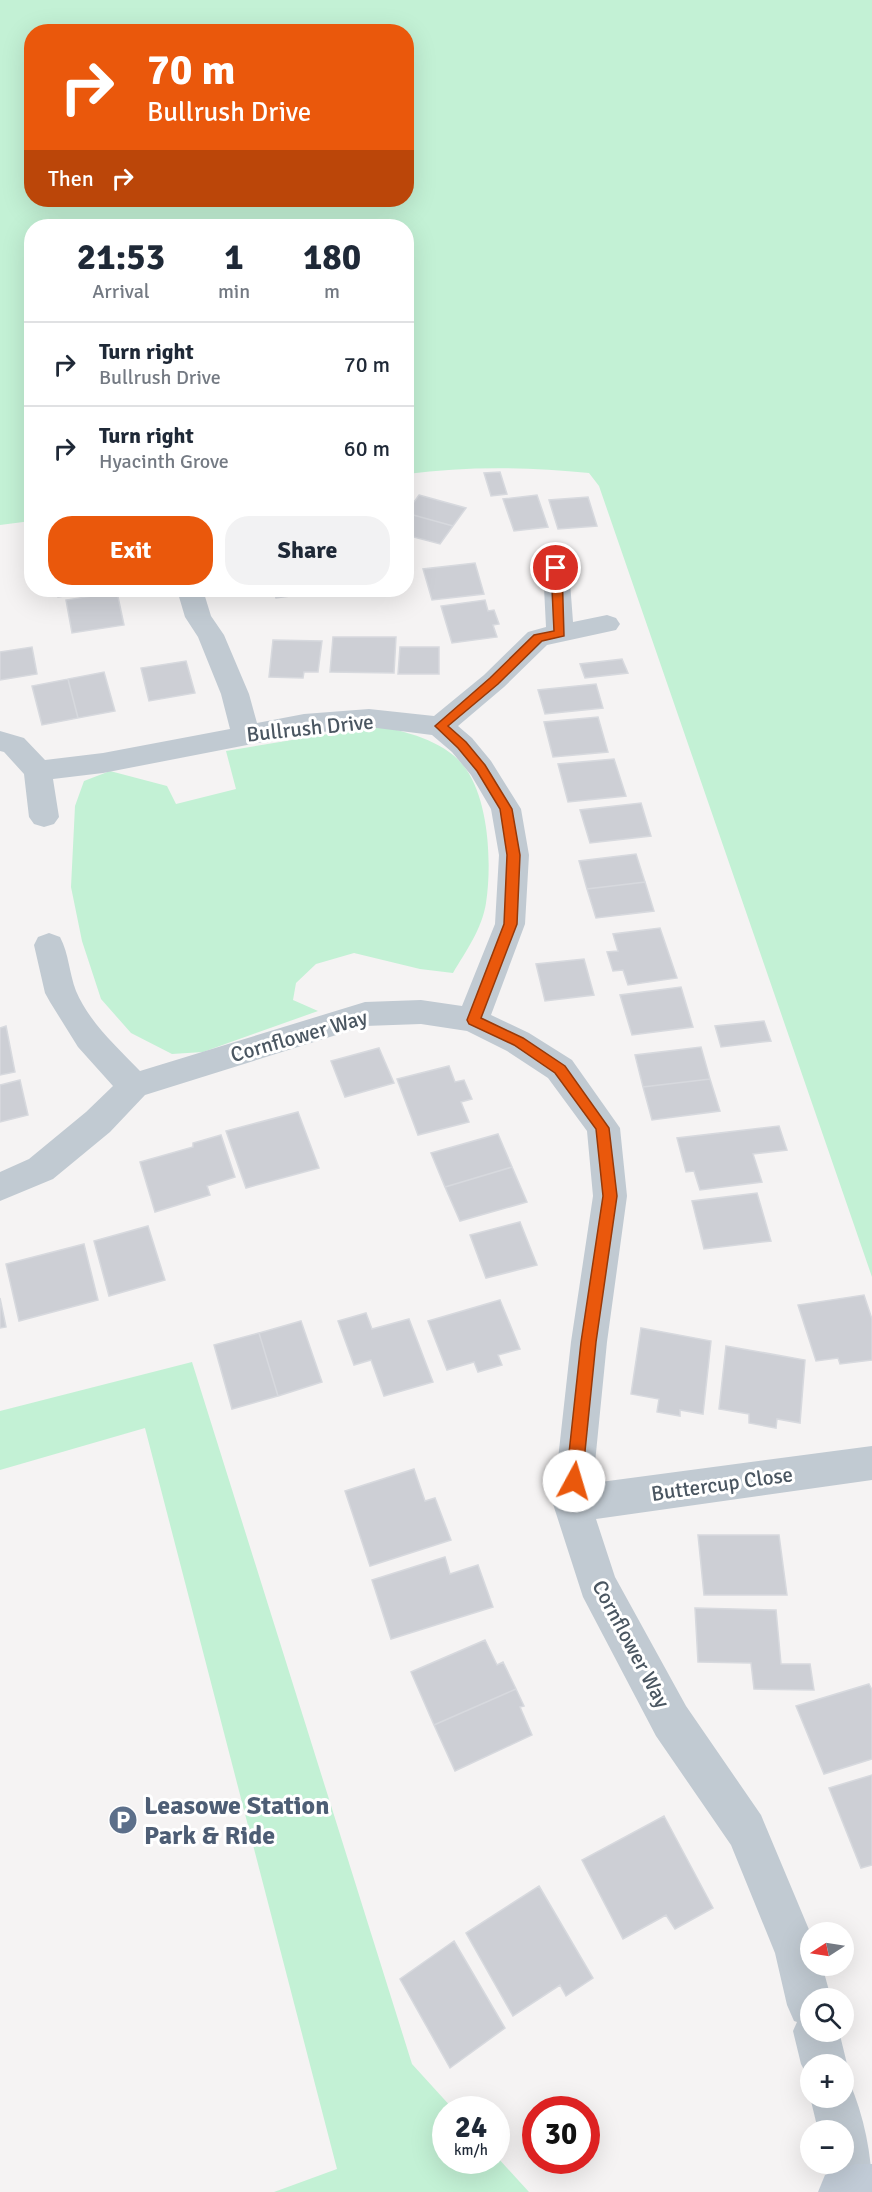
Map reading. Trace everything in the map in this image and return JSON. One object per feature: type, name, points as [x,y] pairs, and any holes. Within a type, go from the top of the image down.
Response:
[{"type":"street","points":[[556,568],[560,633]]},
{"type":"street","points":[[192,597],[198,617],[211,635],[235,694],[246,734]]},
{"type":"street","points":[[473,1020],[510,924],[514,855],[506,809],[481,768],[462,745],[440,726],[494,681],[538,638],[607,624]]},
{"type":"street","name":"Bullrush Drive","points":[[38,771],[103,763],[304,724],[369,718],[440,726]]},
{"type":"street","points":[[0,741],[14,745],[38,771],[44,817]]},
{"type":"street","points":[[49,945],[61,993],[89,1038],[134,1086]]},
{"type":"street","name":"Cornflower Way","points":[[0,1187],[41,1169],[98,1122],[134,1086],[365,1014],[421,1012],[473,1020],[518,1042],[560,1069],[603,1128],[610,1196],[589,1342],[572,1504],[597,1584],[671,1720],[746,1830],[797,1953],[806,1988]]},
{"type":"street","name":"Buttercup Close","points":[[572,1504],[872,1463]]},
{"type":"street","points":[[852,2174],[856,2189]]},
{"type":"green space","points":[[0,0],[872,0],[872,1277],[599,486],[589,473],[498,468],[414,473],[414,219],[24,219],[24,522],[0,525]]},
{"type":"green space","points":[[377,726],[426,739],[449,752],[466,769],[480,798],[487,834],[489,870],[486,903],[477,931],[453,973],[420,969],[354,953],[316,964],[296,983],[293,1000],[318,1011],[203,1052],[172,1054],[131,1033],[101,999],[82,941],[71,887],[75,806],[84,781],[110,771],[167,786],[176,804],[236,789],[226,751]]},
{"type":"green space","points":[[192,1362],[412,2064],[441,2096],[432,2096],[432,2174],[510,2174],[510,2171],[529,2192],[274,2192],[337,2169],[145,1428],[0,1470],[0,1411]]},
{"type":"building","points":[[500,472],[507,494],[491,496],[484,473]]},
{"type":"building","points":[[419,495],[466,508],[453,526],[414,515],[414,502]]},
{"type":"building","points":[[537,495],[548,527],[514,531],[503,499]]},
{"type":"building","points":[[588,497],[597,526],[558,529],[549,500]]},
{"type":"building","points":[[414,515],[453,526],[440,544],[414,537]]},
{"type":"building","points":[[475,563],[484,594],[432,600],[423,569]]},
{"type":"building","points":[[85,597],[118,597],[124,625],[72,633],[66,600]]},
{"type":"building","points":[[485,600],[488,611],[494,610],[499,624],[493,625],[497,637],[452,643],[441,606]]},
{"type":"building","points":[[333,637],[396,637],[394,673],[330,672]]},
{"type":"building","points":[[273,640],[322,641],[318,672],[304,672],[303,678],[269,677]]},
{"type":"building","points":[[32,647],[37,674],[0,680],[0,652]]},
{"type":"building","points":[[400,647],[439,647],[439,674],[398,674]]},
{"type":"building","points":[[622,659],[628,673],[585,678],[580,664]]},
{"type":"building","points":[[186,661],[195,693],[149,701],[141,668]]},
{"type":"building","points":[[104,672],[115,711],[78,718],[68,679]]},
{"type":"building","points":[[68,679],[78,718],[42,725],[32,686]]},
{"type":"building","points":[[596,684],[603,708],[545,714],[538,690]]},
{"type":"building","points":[[598,717],[608,752],[553,757],[544,722]]},
{"type":"building","points":[[614,759],[626,796],[568,802],[558,764]]},
{"type":"building","points":[[641,803],[651,836],[590,843],[580,810]]},
{"type":"building","points":[[636,854],[645,882],[587,889],[579,861]]},
{"type":"building","points":[[645,882],[654,911],[596,918],[587,889]]},
{"type":"building","points":[[660,928],[677,978],[628,985],[623,970],[613,971],[607,952],[618,951],[613,934]]},
{"type":"building","points":[[584,959],[594,995],[545,1001],[536,964]]},
{"type":"building","points":[[681,987],[693,1027],[632,1035],[620,995]]},
{"type":"building","points":[[764,1021],[771,1041],[721,1047],[715,1026]]},
{"type":"building","points":[[6,1026],[15,1072],[0,1075],[0,1028]]},
{"type":"building","points":[[701,1047],[710,1079],[643,1087],[635,1055]]},
{"type":"building","points":[[379,1048],[394,1083],[345,1097],[331,1061]]},
{"type":"building","points":[[449,1066],[455,1082],[464,1080],[472,1099],[461,1102],[469,1122],[418,1135],[397,1079]]},
{"type":"building","points":[[710,1079],[720,1111],[652,1120],[643,1087]]},
{"type":"building","points":[[20,1080],[28,1115],[0,1122],[0,1085]]},
{"type":"building","points":[[298,1112],[319,1168],[246,1188],[226,1131]]},
{"type":"building","points":[[779,1126],[787,1150],[753,1154],[762,1182],[700,1190],[694,1171],[686,1172],[677,1138]]},
{"type":"building","points":[[498,1134],[512,1167],[445,1187],[431,1153]]},
{"type":"building","points":[[221,1135],[235,1177],[207,1186],[210,1195],[155,1212],[140,1162],[193,1147],[193,1143]]},
{"type":"building","points":[[512,1167],[527,1202],[460,1221],[445,1187]]},
{"type":"building","points":[[757,1193],[771,1241],[704,1249],[692,1201]]},
{"type":"building","points":[[520,1222],[537,1265],[486,1278],[470,1235]]},
{"type":"building","points":[[148,1226],[165,1280],[109,1296],[94,1241]]},
{"type":"building","points":[[84,1244],[98,1300],[19,1321],[6,1264]]},
{"type":"building","points":[[864,1295],[872,1319],[872,1360],[840,1364],[838,1358],[816,1361],[798,1305]]},
{"type":"building","points":[[0,1298],[6,1327],[0,1328]]},
{"type":"building","points":[[500,1300],[520,1349],[498,1355],[502,1365],[478,1372],[474,1362],[447,1370],[428,1321]]},
{"type":"building","points":[[366,1313],[372,1329],[409,1319],[433,1382],[384,1396],[371,1360],[354,1365],[338,1321]]},
{"type":"building","points":[[301,1321],[322,1382],[278,1396],[259,1333]]},
{"type":"building","points":[[641,1328],[711,1341],[703,1414],[680,1410],[680,1416],[657,1412],[659,1399],[631,1394]]},
{"type":"building","points":[[259,1333],[278,1396],[232,1409],[214,1345]]},
{"type":"building","points":[[726,1346],[805,1360],[800,1423],[777,1419],[776,1428],[749,1423],[749,1414],[719,1409]]},
{"type":"building","points":[[414,1469],[425,1501],[435,1498],[451,1540],[370,1566],[345,1491]]},
{"type":"building","points":[[698,1535],[779,1535],[787,1595],[704,1595]]},
{"type":"building","points":[[445,1557],[450,1574],[478,1565],[493,1607],[391,1639],[372,1580]]},
{"type":"building","points":[[695,1608],[776,1610],[781,1664],[810,1664],[814,1690],[754,1689],[751,1663],[698,1662]]},
{"type":"building","points":[[485,1640],[497,1665],[503,1662],[516,1689],[434,1725],[411,1672]]},
{"type":"building","points":[[869,1684],[872,1690],[872,1759],[824,1774],[796,1706]]},
{"type":"building","points":[[516,1689],[524,1706],[520,1707],[532,1735],[455,1771],[434,1725]]},
{"type":"building","points":[[872,1775],[872,1865],[861,1868],[829,1788]]},
{"type":"building","points":[[664,1816],[713,1908],[675,1929],[666,1915],[623,1939],[582,1860]]},
{"type":"building","points":[[539,1886],[593,1978],[566,1996],[560,1985],[513,2016],[466,1933]]},
{"type":"building","points":[[454,1941],[505,2028],[450,2068],[400,1979]]},
{"type":"place","name":"Leasowe Station Park & Ride","points":[[123,1820]]},
{"type":"route","points":[[556,568],[560,633],[538,638],[494,681],[440,726],[462,745],[481,768],[506,809],[514,855],[510,924],[473,1020],[518,1042],[560,1069],[603,1128],[610,1196],[589,1342],[574,1481]]}]
